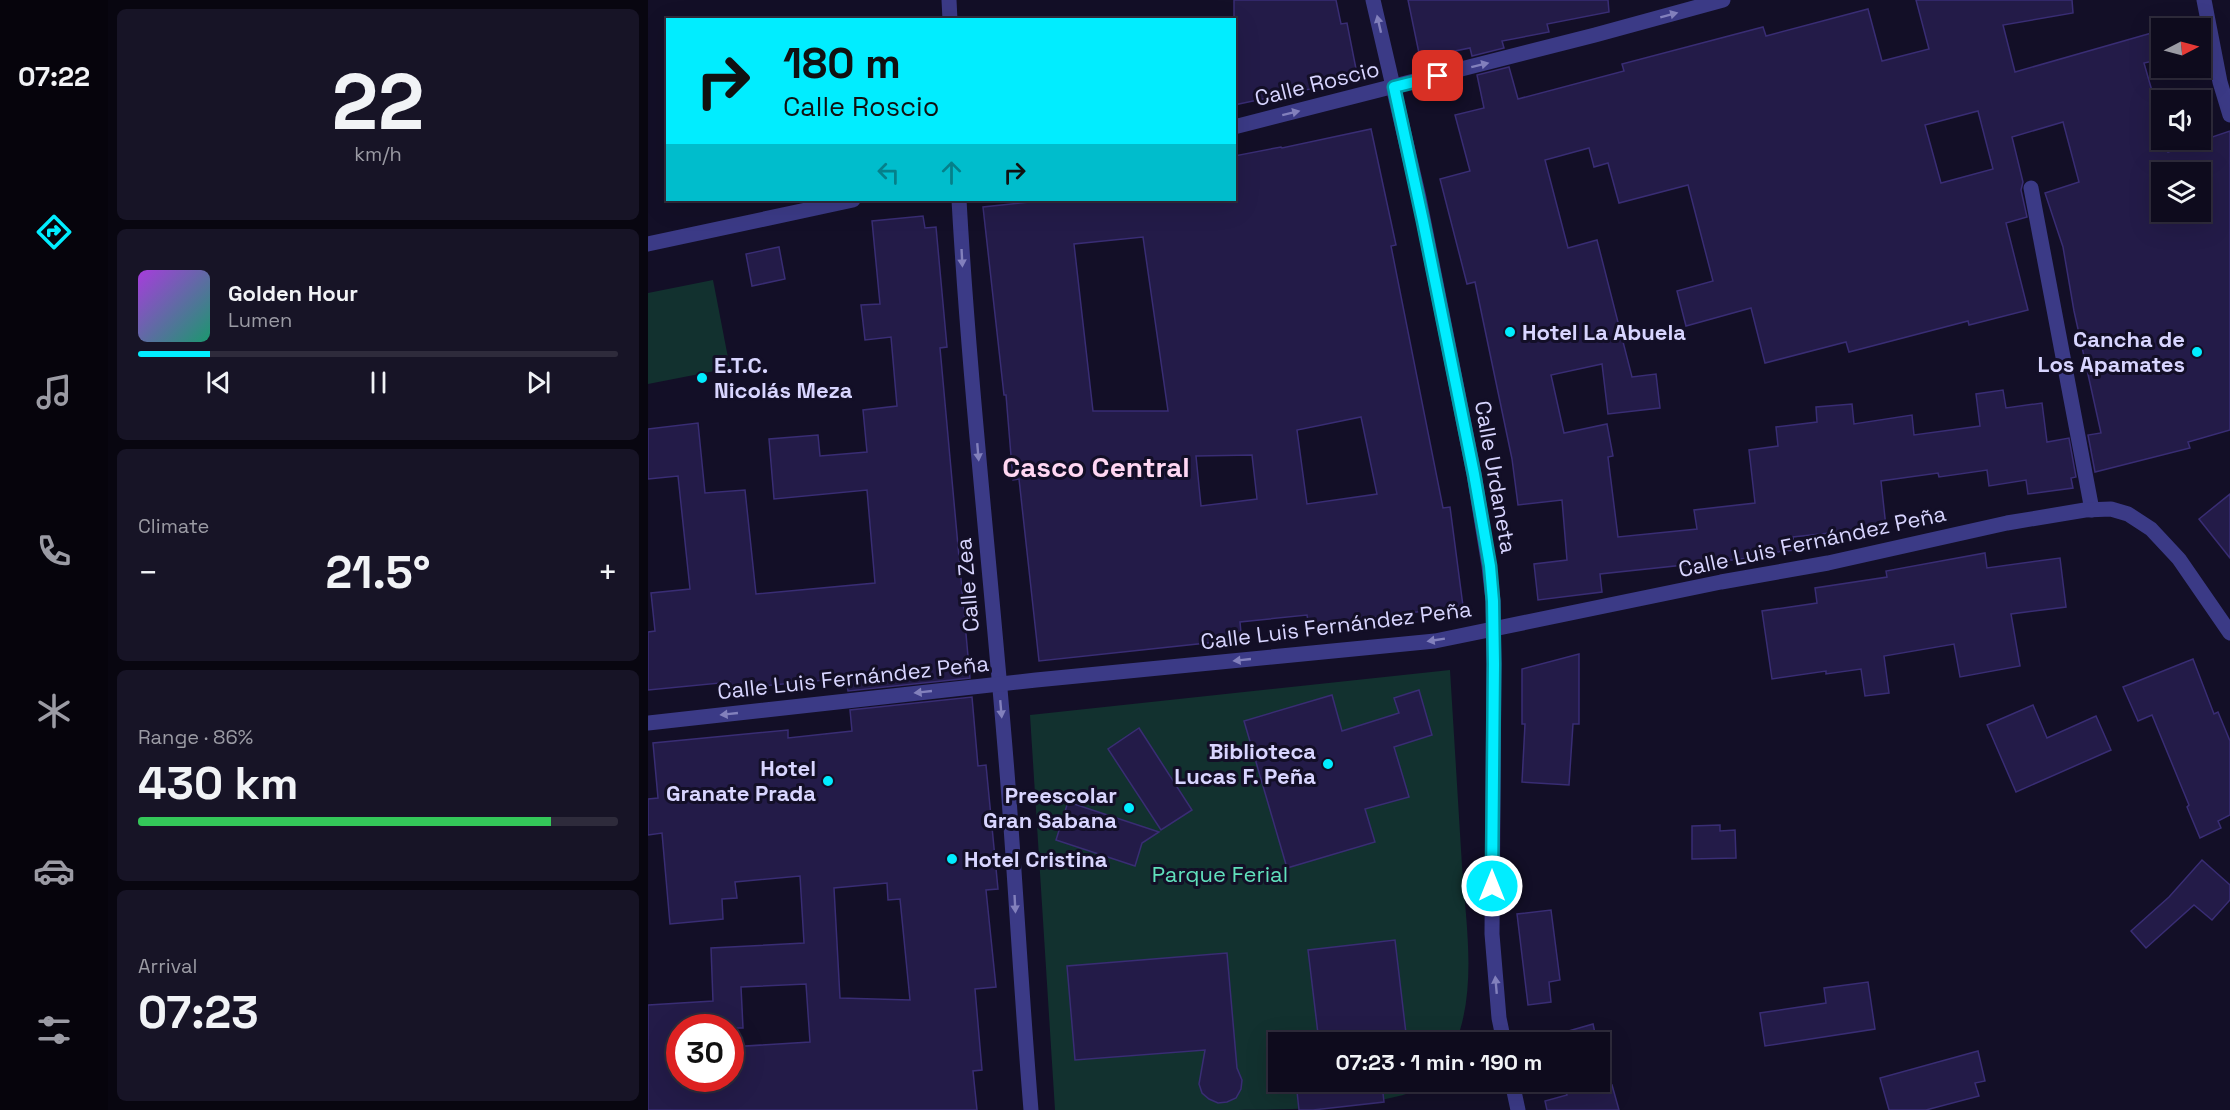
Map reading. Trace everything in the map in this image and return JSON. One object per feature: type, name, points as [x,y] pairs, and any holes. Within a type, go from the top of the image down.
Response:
[{"type":"street","points":[[950,0],[950,18]]},
{"type":"street","name":"Calle Urdaneta","points":[[1374,0],[1419,198],[1490,566],[1494,629],[1492,934],[1502,1032]]},
{"type":"street","name":"Calle Roscio","points":[[1236,126],[1723,0]]},
{"type":"street","points":[[2204,0],[2220,82],[2230,115]]},
{"type":"street","points":[[2031,188],[2092,510]]},
{"type":"street","points":[[648,244],[848,201]]},
{"type":"street","name":"Calle Zea","points":[[959,201],[964,294],[1008,784],[1018,955],[1031,1110]]},
{"type":"street","name":"Calle Luis Fernández Peña","points":[[648,723],[998,684],[1435,641],[1721,582],[1828,563],[2007,523],[2092,510],[2111,509],[2128,514],[2151,529],[2179,559],[2230,633]]},
{"type":"street","points":[[1514,1092],[1518,1110]]},
{"type":"green space","points":[[713,280],[730,368],[648,384],[648,293]]},
{"type":"green space","name":"Parque Ferial","points":[[1450,670],[1468,955],[1466,999],[1459,1032],[1268,1032],[1268,1092],[1411,1092],[1362,1103],[1302,1109],[1055,1110],[1030,715]]},
{"type":"building","points":[[1234,0],[1336,0],[1341,24],[1347,23],[1358,79],[1236,105],[1236,18],[1234,18]]},
{"type":"building","points":[[1408,0],[1608,0],[1609,12],[1547,24],[1549,32],[1502,41],[1504,48],[1472,56],[1470,48],[1420,58]]},
{"type":"building","points":[[1916,0],[2072,0],[2073,13],[2003,25],[2015,72],[2151,33],[2151,61],[2144,63],[2152,90],[2151,150],[2168,150],[2168,152],[2211,150],[2211,137],[2230,131],[2230,430],[2188,442],[2190,448],[2095,472],[2088,435],[2101,433],[2074,311],[2063,247],[2045,193],[2079,182],[2063,122],[2012,137],[2023,182],[2021,190],[2027,217],[2006,223],[2028,310],[1969,325],[1968,321],[1849,352],[1846,342],[1765,363],[1751,308],[1686,326],[1677,291],[1713,281],[1688,185],[1619,203],[1608,163],[1594,167],[1589,148],[1545,160],[1568,248],[1597,240],[1632,377],[1656,374],[1660,408],[1608,414],[1602,364],[1551,375],[1564,433],[1607,424],[1613,456],[1608,457],[1618,537],[1697,529],[1694,510],[1755,503],[1749,450],[1778,446],[1776,427],[1817,422],[1816,407],[1852,404],[1854,424],[1912,415],[1914,435],[1980,426],[1976,394],[2003,390],[2006,408],[2042,403],[2047,442],[2069,438],[2076,477],[2071,478],[2073,488],[2028,494],[2026,480],[1989,486],[1987,470],[1939,477],[1938,473],[1881,481],[1886,527],[1793,537],[1795,550],[1749,555],[1750,558],[1600,574],[1602,592],[1538,600],[1534,564],[1567,560],[1562,500],[1518,505],[1512,459],[1475,282],[1467,284],[1440,179],[1470,171],[1455,115],[1484,108],[1477,75],[1509,67],[1518,99],[1624,71],[1622,64],[1763,27],[1766,36],[1868,9],[1882,61],[1929,49]],"holes":[[[1978,111],[1993,169],[1941,183],[1925,125]]]},
{"type":"building","points":[[1371,129],[1396,245],[1391,246],[1443,508],[1450,507],[1463,606],[1309,626],[1307,615],[1240,622],[1241,633],[1215,636],[1216,642],[1039,661],[1019,479],[1013,480],[1006,395],[1004,395],[983,207],[1038,201],[1236,201],[1236,156]],"holes":[[[1143,237],[1168,411],[1093,411],[1074,244]],[[1361,417],[1377,494],[1307,504],[1297,430]],[[1252,455],[1257,499],[1201,506],[1196,456]]]},
{"type":"building","points":[[923,216],[925,228],[936,227],[947,347],[940,348],[970,678],[848,691],[846,678],[731,689],[730,682],[648,690],[648,632],[655,631],[651,593],[690,589],[678,476],[648,479],[648,429],[698,423],[705,493],[745,490],[756,594],[875,583],[867,490],[774,499],[769,439],[818,435],[820,456],[867,452],[863,410],[897,406],[891,337],[865,340],[861,305],[880,304],[872,221]]},
{"type":"building","points":[[779,247],[785,279],[752,286],[746,254]]},
{"type":"building","points":[[2230,494],[2230,558],[2199,519]]},
{"type":"building","points":[[1985,553],[1987,568],[2060,558],[2066,607],[2011,614],[2020,666],[1960,677],[1954,644],[1884,656],[1889,693],[1865,696],[1861,669],[1826,674],[1826,671],[1772,679],[1762,611],[1817,603],[1815,588],[1887,577],[1886,571]]},
{"type":"building","points":[[1579,654],[1579,724],[1573,724],[1569,785],[1522,782],[1525,724],[1522,724],[1522,669]]},
{"type":"building","points":[[2193,659],[2214,714],[2218,712],[2230,741],[2230,815],[2218,821],[2221,828],[2200,838],[2152,715],[2138,721],[2123,687]]},
{"type":"building","name":"Biblioteca Lucas F. Peña","points":[[1419,690],[1432,735],[1394,747],[1409,797],[1365,809],[1375,842],[1287,868],[1244,721],[1332,695],[1342,731],[1399,713],[1394,698]]},
{"type":"building","points":[[972,697],[978,766],[986,765],[998,889],[986,890],[996,987],[975,989],[982,1070],[973,1071],[977,1110],[648,1110],[648,1005],[713,1001],[711,948],[804,943],[800,876],[735,882],[737,898],[722,899],[723,919],[670,924],[662,833],[648,835],[648,799],[658,798],[653,743],[788,730],[788,738],[852,731],[850,710]],"holes":[[[887,883],[888,900],[900,899],[910,1000],[840,998],[834,888]]]},
{"type":"building","points":[[2033,705],[2047,738],[2096,716],[2111,750],[2016,792],[1987,725]]},
{"type":"building","points":[[1139,728],[1192,810],[1161,830],[1108,749]]},
{"type":"building","points":[[1068,802],[1159,832],[1142,843],[1135,866],[1056,840]]},
{"type":"building","points":[[1720,825],[1720,831],[1735,830],[1736,858],[1692,859],[1692,826]]},
{"type":"building","points":[[2202,860],[2230,885],[2230,900],[2212,920],[2194,905],[2146,948],[2131,931],[2169,897]]},
{"type":"building","points":[[1551,910],[1560,980],[1549,982],[1551,1002],[1528,1005],[1517,914]]},
{"type":"building","points":[[1395,940],[1406,1032],[1318,1032],[1308,950]]},
{"type":"building","points":[[1227,953],[1237,1068],[1242,1080],[1241,1089],[1236,1098],[1218,1103],[1202,1093],[1199,1084],[1205,1050],[1075,1060],[1067,966]]},
{"type":"building","points":[[1868,982],[1875,1029],[1765,1046],[1760,1013],[1826,1003],[1824,988]]},
{"type":"building","points":[[1593,1024],[1595,1032],[1565,1032]]},
{"type":"building","points":[[1978,1051],[1985,1081],[1975,1083],[1979,1096],[1926,1110],[1889,1110],[1880,1078]]},
{"type":"building","points":[[1612,1085],[1619,1110],[1547,1110],[1545,1101],[1567,1095],[1566,1092],[1610,1092]]},
{"type":"building","points":[[1297,1092],[1383,1092],[1384,1102],[1299,1110]]},
{"type":"place","name":"Hotel La Abuela","points":[[1510,332]]},
{"type":"place","name":"Cancha de Los Apamates","points":[[2197,352]]},
{"type":"place","name":"E.T.C. Nicolás Meza","points":[[702,378]]},
{"type":"place","name":"Biblioteca Lucas F. Peña","points":[[1328,764]]},
{"type":"place","name":"Hotel Granate Prada","points":[[828,781]]},
{"type":"place","name":"Preescolar Gran Sabana","points":[[1129,808]]},
{"type":"place","name":"Hotel Cristina","points":[[952,859]]},
{"type":"district","name":"Casco Central","points":[[1096,467]]},
{"type":"route","points":[[1438,76],[1394,87],[1419,198],[1490,566],[1494,664],[1492,886]]}]
